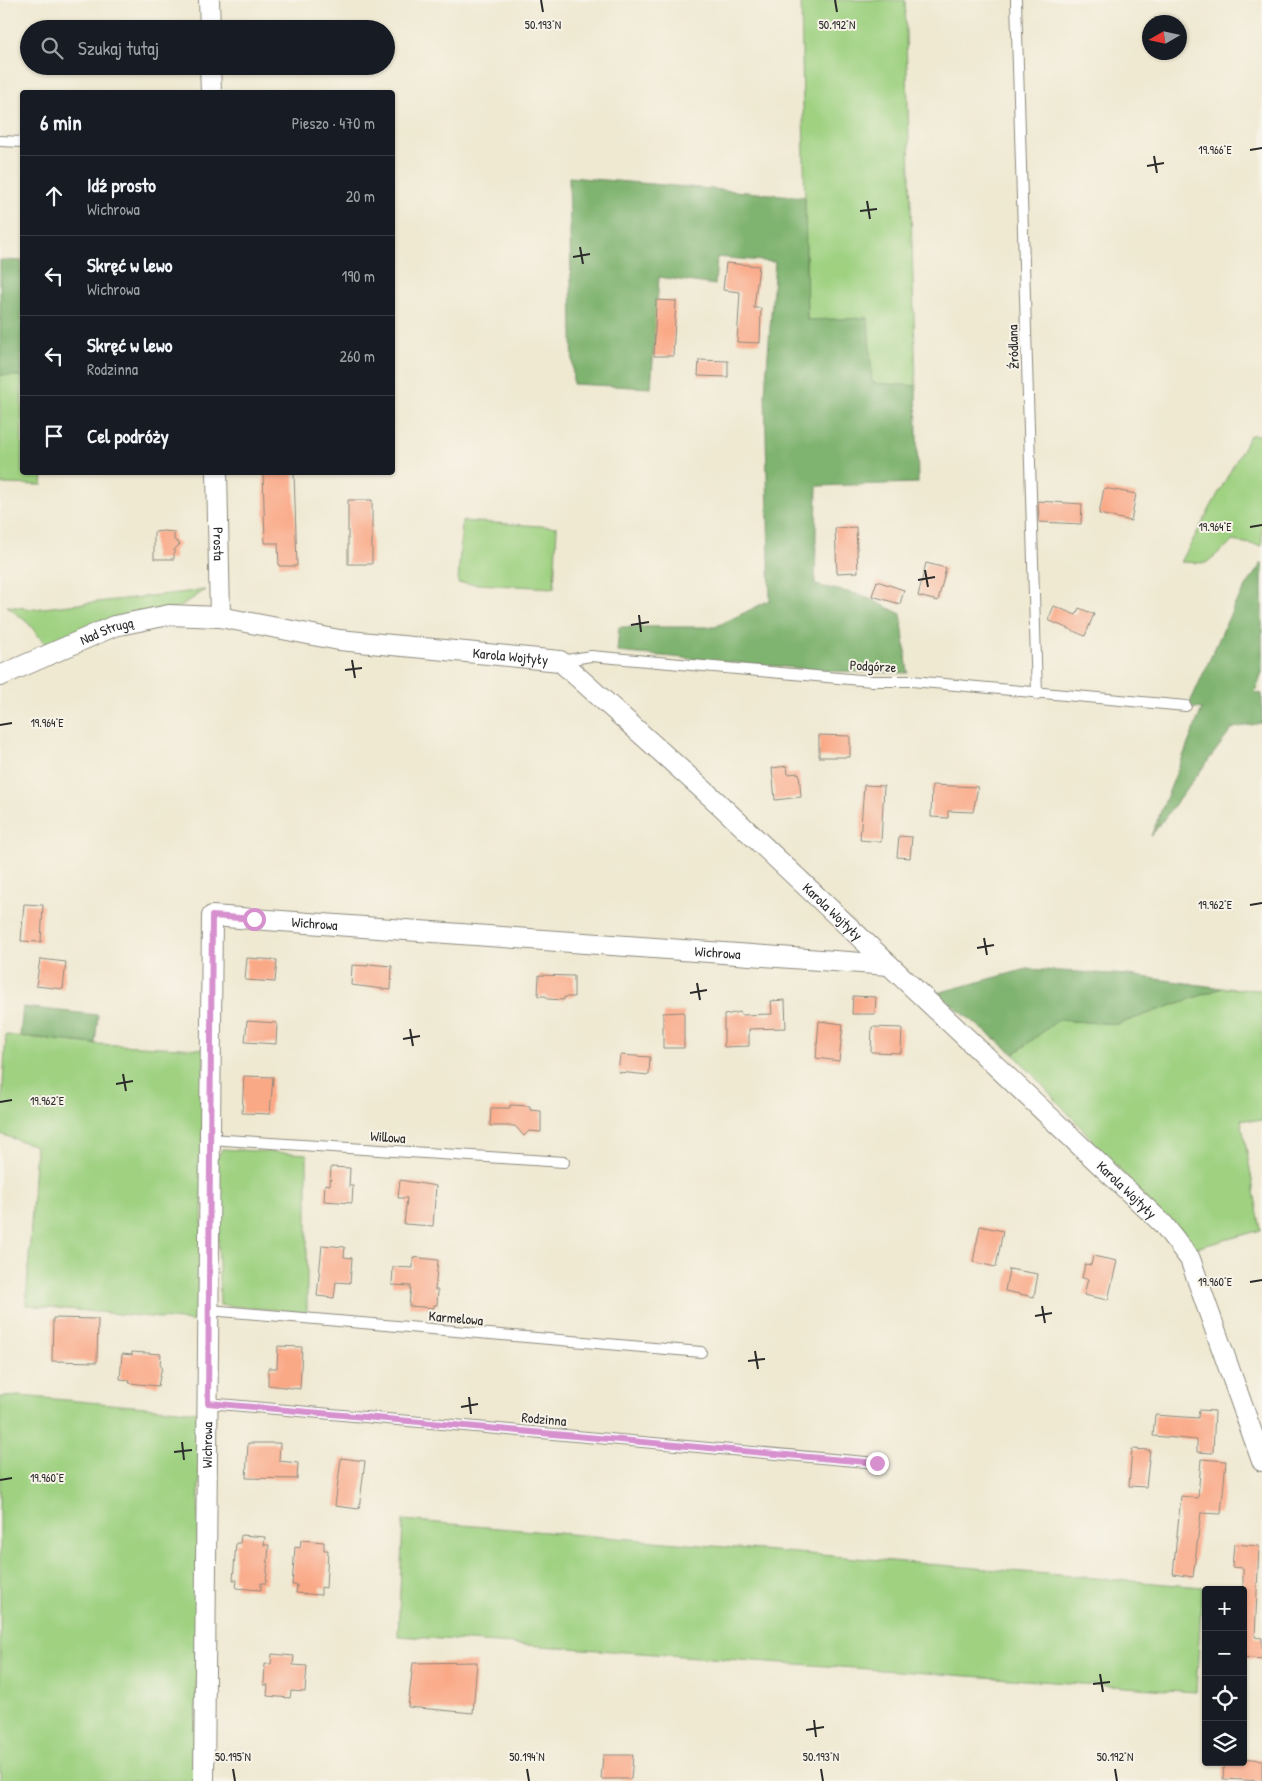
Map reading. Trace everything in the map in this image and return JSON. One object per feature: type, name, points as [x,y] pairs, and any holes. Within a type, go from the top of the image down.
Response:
[{"type":"street","points":[[209,0],[210,20]]},
{"type":"street","points":[[210,75],[211,90]]},
{"type":"street","name":"Prosta","points":[[217,475],[220,617]]},
{"type":"street","name":"Nad Strugą","points":[[0,676],[114,626],[169,615],[220,617]]},
{"type":"street","name":"Karola Wojtyły","points":[[220,617],[340,640],[560,661],[718,803],[1164,1225],[1190,1259],[1262,1461]]},
{"type":"street","name":"Wichrowa","points":[[204,1781],[212,916],[889,965]]},
{"type":"lane","name":"Źródlana","points":[[1016,0],[1037,694]]},
{"type":"lane","points":[[0,141],[20,142]]},
{"type":"lane","name":"Podgórze","points":[[560,661],[591,656],[872,681],[912,681],[1037,694],[1186,706]]},
{"type":"lane","name":"Willowa","points":[[210,1139],[564,1162]]},
{"type":"lane","name":"Karmelowa","points":[[209,1310],[701,1352]]},
{"type":"lane","name":"Rodzinna","points":[[208,1403],[877,1463]]},
{"type":"green space","points":[[801,0],[905,0],[916,386],[872,383],[867,318],[807,321]]},
{"type":"green space","points":[[569,177],[805,197],[807,320],[868,318],[872,383],[916,386],[918,483],[817,486],[815,585],[861,595],[901,614],[908,673],[829,671],[617,652],[619,627],[715,627],[770,600],[765,394],[775,262],[717,257],[715,285],[659,277],[651,388],[573,384]]},
{"type":"green space","points":[[0,260],[20,261],[20,376],[0,375]]},
{"type":"green space","points":[[0,375],[20,376],[20,475],[43,475],[42,485],[0,484]]},
{"type":"green space","points":[[1250,435],[1262,435],[1262,546],[1233,541],[1206,563],[1181,562]]},
{"type":"green space","points":[[462,521],[557,527],[554,588],[458,583]]},
{"type":"green space","points":[[1262,562],[1262,672],[1255,692],[1262,694],[1262,723],[1233,728],[1151,836],[1202,709],[1188,707],[1235,604]]},
{"type":"green space","points":[[205,590],[182,606],[46,645],[28,623],[7,606],[34,609]]},
{"type":"green space","points":[[1027,969],[1128,975],[1222,988],[1118,1024],[1058,1020],[1014,1054],[937,993]]},
{"type":"green space","points":[[1222,988],[1262,990],[1262,1121],[1241,1119],[1261,1230],[1192,1249],[1014,1054],[1058,1020],[1118,1024]]},
{"type":"green space","points":[[23,1007],[98,1015],[95,1044],[20,1036]]},
{"type":"green space","points":[[6,1035],[95,1044],[204,1049],[201,1322],[26,1305],[36,1146],[0,1134]]},
{"type":"green space","points":[[222,1149],[307,1154],[307,1313],[220,1305],[216,1160]]},
{"type":"green space","points":[[21,1396],[200,1412],[195,1781],[0,1781],[0,1397]]},
{"type":"green space","points":[[403,1520],[1202,1587],[1196,1692],[398,1636]]},
{"type":"building","points":[[726,263],[759,266],[754,308],[761,308],[760,343],[737,342],[740,292],[723,290]]},
{"type":"building","points":[[656,300],[676,301],[673,356],[654,356]]},
{"type":"building","points":[[699,360],[728,361],[728,377],[698,376]]},
{"type":"building","points":[[263,475],[294,475],[297,566],[279,566],[278,543],[265,543]]},
{"type":"building","points":[[1104,488],[1136,494],[1131,521],[1099,514]]},
{"type":"building","points":[[348,500],[372,500],[372,564],[348,564]]},
{"type":"building","points":[[1038,501],[1082,504],[1081,524],[1039,522]]},
{"type":"building","points":[[856,527],[858,572],[837,573],[835,528]]},
{"type":"building","points":[[154,532],[174,532],[174,540],[180,544],[174,550],[174,559],[154,559]]},
{"type":"building","points":[[926,563],[946,568],[938,601],[918,596]]},
{"type":"building","points":[[877,581],[904,590],[900,604],[872,596]]},
{"type":"building","points":[[1054,606],[1076,615],[1079,608],[1094,614],[1085,636],[1048,620]]},
{"type":"building","points":[[819,735],[850,736],[850,757],[819,757]]},
{"type":"building","points":[[787,766],[788,774],[799,773],[801,797],[775,800],[772,768]]},
{"type":"building","points":[[864,785],[884,786],[881,842],[860,840]]},
{"type":"building","points":[[932,785],[978,787],[973,812],[948,811],[948,818],[931,817]]},
{"type":"building","points":[[899,836],[912,837],[910,858],[897,857]]},
{"type":"building","points":[[24,904],[43,905],[41,942],[21,941]]},
{"type":"building","points":[[247,958],[277,960],[275,982],[245,980]]},
{"type":"building","points":[[40,959],[66,962],[63,989],[36,986]]},
{"type":"building","points":[[368,964],[392,966],[391,990],[351,985],[352,965],[368,966]]},
{"type":"building","points":[[539,975],[574,976],[574,997],[564,997],[564,1000],[547,999],[546,996],[538,996]]},
{"type":"building","points":[[853,996],[876,997],[875,1014],[852,1014]]},
{"type":"building","points":[[785,1000],[786,1028],[749,1029],[749,1046],[724,1047],[724,1015],[740,1012],[742,1015],[772,1014],[771,1001]]},
{"type":"building","points":[[684,1012],[684,1048],[663,1048],[663,1013]]},
{"type":"building","points":[[247,1021],[277,1023],[276,1044],[245,1042]]},
{"type":"building","points":[[819,1021],[843,1024],[839,1061],[816,1058]]},
{"type":"building","points":[[872,1027],[902,1028],[901,1053],[871,1052]]},
{"type":"building","points":[[620,1055],[650,1057],[649,1075],[618,1072]]},
{"type":"building","points":[[244,1076],[273,1077],[270,1114],[242,1113]]},
{"type":"building","points":[[510,1105],[530,1106],[530,1110],[541,1111],[541,1132],[529,1131],[524,1136],[515,1126],[490,1126],[491,1108],[510,1108]]},
{"type":"building","points":[[331,1167],[350,1168],[349,1186],[353,1186],[352,1203],[324,1201],[325,1184],[330,1185]]},
{"type":"building","points":[[400,1180],[436,1186],[433,1226],[404,1224],[407,1198],[398,1198]]},
{"type":"building","points":[[980,1226],[1003,1231],[996,1267],[973,1262]]},
{"type":"building","points":[[322,1245],[345,1247],[344,1257],[352,1258],[350,1283],[336,1282],[334,1298],[317,1296]]},
{"type":"building","points":[[1093,1256],[1117,1261],[1108,1300],[1084,1295],[1088,1279],[1082,1278],[1085,1264],[1091,1265]]},
{"type":"building","points":[[413,1257],[438,1260],[435,1290],[438,1290],[437,1305],[434,1305],[434,1308],[409,1306],[411,1286],[392,1285],[393,1267],[413,1268]]},
{"type":"building","points":[[1009,1269],[1038,1274],[1034,1297],[1005,1291]]},
{"type":"building","points":[[53,1318],[98,1319],[97,1362],[52,1361]]},
{"type":"building","points":[[278,1346],[302,1347],[300,1389],[268,1385],[268,1368],[277,1368]]},
{"type":"building","points":[[132,1352],[161,1354],[160,1365],[162,1367],[158,1386],[129,1383],[130,1380],[120,1379],[122,1354],[132,1355]]},
{"type":"building","points":[[1199,1410],[1215,1411],[1213,1453],[1197,1452],[1197,1440],[1153,1436],[1155,1415],[1198,1418]]},
{"type":"building","points":[[248,1443],[280,1443],[279,1461],[298,1463],[297,1479],[246,1478]]},
{"type":"building","points":[[1132,1449],[1150,1450],[1146,1487],[1129,1486]]},
{"type":"building","points":[[341,1458],[365,1461],[359,1509],[335,1506]]},
{"type":"building","points":[[1201,1459],[1226,1461],[1221,1514],[1201,1513],[1193,1577],[1173,1574],[1181,1496],[1198,1498]]},
{"type":"building","points":[[241,1535],[265,1537],[264,1545],[269,1545],[266,1583],[261,1583],[261,1590],[236,1588],[237,1580],[233,1580],[236,1543],[240,1543]]},
{"type":"building","points":[[301,1540],[324,1542],[324,1550],[328,1550],[326,1588],[321,1587],[321,1595],[296,1593],[297,1585],[292,1585],[295,1547],[300,1548]]},
{"type":"building","points":[[1234,1544],[1259,1546],[1255,1637],[1262,1638],[1262,1659],[1247,1657],[1247,1586],[1243,1586],[1243,1568],[1232,1567]]},
{"type":"building","points":[[272,1654],[294,1656],[293,1665],[307,1666],[305,1692],[291,1691],[290,1698],[267,1696],[268,1685],[264,1685],[265,1664],[271,1664]]},
{"type":"building","points":[[477,1662],[473,1713],[408,1707],[413,1663]]},
{"type":"building","points":[[603,1755],[633,1755],[631,1779],[601,1779]]},
{"type":"building","points":[[1247,1758],[1262,1760],[1262,1781],[1223,1779],[1224,1766],[1247,1766]]},
{"type":"route","points":[[254,919],[212,916],[208,1403],[877,1463]]}]
